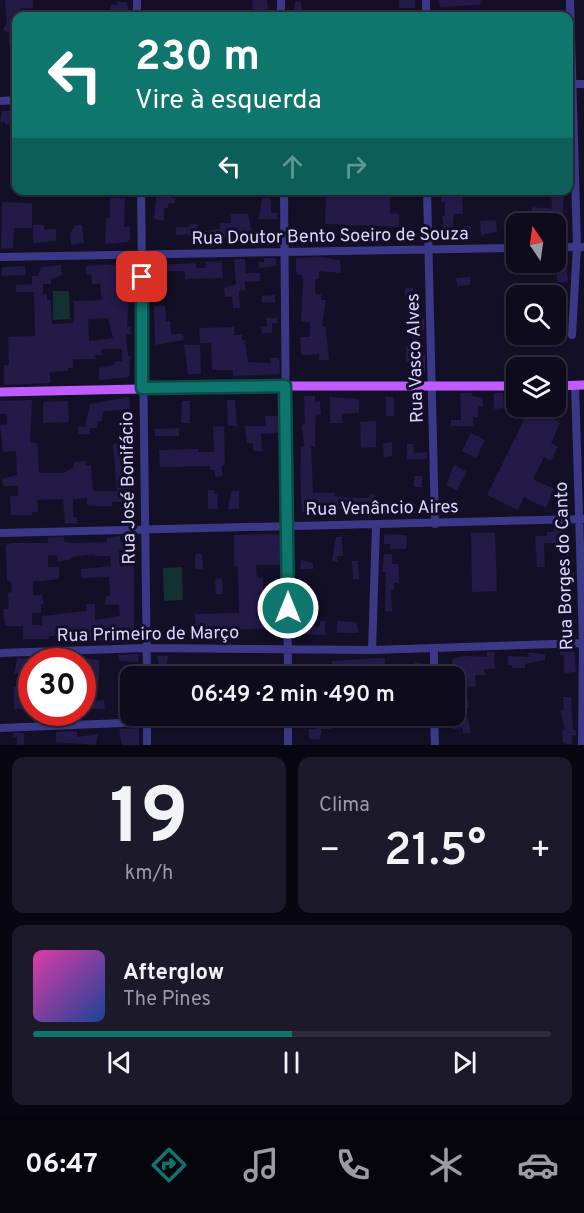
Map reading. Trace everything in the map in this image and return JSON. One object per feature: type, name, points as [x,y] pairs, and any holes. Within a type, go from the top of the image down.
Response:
[{"type":"main road","points":[[0,392],[285,386],[506,386]]},
{"type":"street","points":[[572,335],[580,247],[573,133]]},
{"type":"street","name":"Rua José Bonifácio","points":[[141,195],[147,666]]},
{"type":"street","points":[[284,195],[288,666]]},
{"type":"street","name":"Rua Vasco Alves","points":[[427,195],[435,524]]},
{"type":"street","name":"Rua Doutor Bento Soeiro de Souza","points":[[0,256],[506,248]]},
{"type":"street","name":"Rua Borges do Canto","points":[[580,385],[584,643],[583,742]]},
{"type":"street","name":"Rua Venâncio Aires","points":[[0,533],[581,520]]},
{"type":"street","points":[[372,651],[376,526]]},
{"type":"street","name":"Rua Primeiro de Março","points":[[0,653],[146,648],[372,651],[584,643]]},
{"type":"street","points":[[434,649],[434,666]]},
{"type":"street","points":[[0,728],[120,721]]},
{"type":"street","points":[[147,726],[147,745]]},
{"type":"street","points":[[288,726],[288,745]]},
{"type":"street","points":[[434,726],[435,745]]},
{"type":"green space","points":[[53,291],[69,291],[70,319],[53,320]]},
{"type":"green space","points":[[182,567],[183,600],[164,601],[163,568]]},
{"type":"building","points":[[5,0],[33,0],[33,8],[12,12],[12,46],[9,46],[9,33],[3,30],[7,22]]},
{"type":"building","points":[[252,0],[267,0],[268,12],[253,12]]},
{"type":"building","points":[[399,0],[415,0],[415,8],[399,8]]},
{"type":"building","points":[[439,0],[481,0],[480,5],[440,7]]},
{"type":"building","points":[[117,2],[127,2],[129,12],[111,12],[110,5],[117,5]]},
{"type":"building","points":[[295,2],[301,2],[302,12],[294,12]]},
{"type":"building","points":[[12,110],[12,124],[5,125],[5,122],[0,122],[2,111]]},
{"type":"building","points":[[156,195],[171,195],[171,198],[175,198],[175,203],[168,204],[168,208],[164,208],[164,221],[154,219]]},
{"type":"building","points":[[326,195],[390,195],[390,213],[399,214],[399,227],[325,224]]},
{"type":"building","points":[[462,195],[463,214],[454,214],[451,239],[445,239],[442,216],[445,216],[445,202],[441,202],[441,196]]},
{"type":"building","points":[[551,195],[563,195],[564,213],[531,213],[532,207],[552,209]]},
{"type":"building","points":[[110,198],[125,198],[124,227],[130,227],[130,240],[127,242],[105,244],[106,218],[110,218]]},
{"type":"building","points":[[262,198],[271,198],[271,213],[277,213],[277,219],[259,219]]},
{"type":"building","points":[[2,202],[32,203],[32,228],[14,228],[13,248],[1,249]]},
{"type":"building","points":[[231,214],[248,214],[252,232],[240,232],[240,236],[217,238],[217,240],[197,240],[197,237],[189,237],[188,234],[176,235],[176,227],[188,227],[191,224],[197,224],[197,232],[220,229],[220,223],[231,223]]},
{"type":"building","points":[[496,220],[497,232],[481,235],[480,221]]},
{"type":"building","points":[[33,225],[44,225],[44,230],[56,229],[56,241],[33,243]]},
{"type":"building","points":[[75,225],[82,225],[84,243],[71,245],[70,234]]},
{"type":"building","points":[[464,226],[471,226],[471,239],[462,240]]},
{"type":"building","points":[[321,257],[340,260],[341,273],[319,271],[319,279],[316,279],[315,283],[315,294],[321,294],[321,300],[326,300],[322,326],[326,327],[329,360],[319,360],[319,354],[301,355],[300,337],[310,337],[310,322],[301,322],[303,283],[302,275],[298,275],[296,271],[296,258]]},
{"type":"building","points":[[264,258],[276,258],[276,266],[259,268],[259,262],[264,262]]},
{"type":"building","points":[[234,259],[245,259],[246,273],[260,273],[260,281],[245,282],[245,290],[239,291],[240,308],[233,308],[232,297],[225,297],[224,288],[236,284]]},
{"type":"building","points":[[222,261],[223,278],[185,279],[185,271],[164,271],[164,279],[156,279],[156,265],[196,263],[196,268],[206,268],[205,262]]},
{"type":"building","points":[[566,263],[568,282],[557,282],[557,273],[566,273]]},
{"type":"building","points":[[124,264],[123,289],[129,289],[127,327],[131,327],[131,334],[126,335],[128,356],[131,356],[129,377],[99,380],[99,368],[114,365],[115,361],[122,361],[122,349],[101,349],[102,355],[95,355],[96,359],[73,359],[73,368],[68,368],[68,371],[50,372],[50,383],[4,385],[4,365],[9,365],[8,337],[35,336],[34,292],[16,292],[16,285],[32,284],[32,276],[38,276],[41,267],[61,265],[62,275],[51,279],[51,284],[43,284],[43,295],[47,294],[47,300],[51,300],[52,324],[74,323],[74,301],[102,300],[100,284],[92,284],[91,275],[86,275],[86,266]],"holes":[[[108,318],[113,338],[89,341],[88,319]]]},
{"type":"building","points":[[25,266],[26,275],[2,276],[2,267]]},
{"type":"building","points":[[470,277],[470,285],[457,286],[456,278]]},
{"type":"building","points":[[405,288],[413,288],[413,297],[405,297]]},
{"type":"building","points":[[275,295],[275,302],[262,303],[262,296]]},
{"type":"building","points":[[154,306],[165,306],[166,321],[170,321],[171,334],[183,334],[184,340],[155,345]]},
{"type":"building","points":[[407,308],[417,308],[417,319],[424,319],[424,330],[420,330],[420,339],[412,339],[413,323],[409,323]]},
{"type":"building","points":[[266,318],[277,318],[277,323],[272,323],[272,333],[262,333],[261,327],[267,327]]},
{"type":"building","points":[[234,327],[234,335],[242,335],[242,340],[245,340],[248,362],[270,363],[270,358],[279,358],[280,374],[233,376],[233,370],[212,370],[211,343],[200,343],[199,328]]},
{"type":"building","points":[[184,345],[200,345],[201,374],[188,374]]},
{"type":"building","points":[[406,347],[414,347],[414,355],[425,354],[425,373],[417,373],[417,362],[406,362]]},
{"type":"building","points":[[460,393],[472,393],[472,396],[483,398],[483,406],[478,407],[478,417],[473,417],[473,426],[451,426],[451,420],[461,420]]},
{"type":"building","points":[[494,393],[503,393],[504,408],[494,409]]},
{"type":"building","points":[[304,396],[315,396],[315,402],[320,402],[321,414],[316,414],[315,446],[311,446],[313,493],[334,493],[334,496],[355,498],[369,498],[369,494],[375,494],[371,510],[337,508],[337,511],[302,512],[300,476],[301,447],[304,447],[302,425],[305,425]]},
{"type":"building","points":[[129,397],[130,409],[103,411],[102,421],[98,421],[97,428],[90,428],[90,434],[78,434],[78,427],[85,427],[90,404]]},
{"type":"building","points":[[330,397],[359,399],[359,413],[342,414],[343,423],[330,423]]},
{"type":"building","points":[[386,397],[394,397],[394,416],[386,416]]},
{"type":"building","points":[[32,400],[30,443],[36,443],[38,448],[39,473],[63,473],[74,467],[74,462],[85,461],[85,466],[91,466],[93,491],[117,491],[113,444],[133,441],[134,482],[130,482],[128,489],[123,489],[124,502],[112,502],[112,506],[91,506],[87,505],[87,498],[73,499],[73,517],[77,517],[77,523],[65,524],[63,499],[37,500],[38,512],[32,512],[32,515],[11,515],[10,496],[18,496],[18,486],[3,486],[2,479],[17,475],[16,451],[3,452],[0,425],[7,424],[7,414],[0,414],[0,401]]},
{"type":"building","points":[[227,400],[235,400],[237,426],[228,426]]},
{"type":"building","points":[[68,401],[69,422],[43,423],[43,402]]},
{"type":"building","points":[[182,401],[190,401],[190,423],[181,423]]},
{"type":"building","points":[[265,416],[279,416],[279,431],[278,433],[261,434],[262,451],[253,451],[253,443],[247,443],[245,426],[266,426]]},
{"type":"building","points":[[518,417],[548,417],[560,423],[551,443],[558,447],[551,461],[544,457],[533,479],[554,489],[546,508],[524,497],[518,510],[487,495],[524,420]]},
{"type":"building","points":[[376,421],[376,447],[361,448],[360,422]]},
{"type":"building","points":[[224,426],[225,465],[222,465],[222,476],[215,477],[215,470],[210,470],[210,466],[160,467],[159,450],[198,449],[198,452],[214,452],[213,427]]},
{"type":"building","points":[[179,428],[179,436],[155,436],[155,429]]},
{"type":"building","points":[[471,433],[485,440],[476,458],[462,451]]},
{"type":"building","points":[[392,442],[392,456],[384,457],[383,443]]},
{"type":"building","points":[[407,444],[413,444],[414,453],[427,452],[427,459],[407,459]]},
{"type":"building","points":[[454,465],[467,472],[457,490],[446,485]]},
{"type":"building","points":[[414,476],[422,476],[422,487],[414,487]]},
{"type":"building","points":[[208,490],[214,490],[214,494],[217,494],[218,509],[208,509]]},
{"type":"building","points":[[239,490],[239,509],[228,509],[231,491]]},
{"type":"building","points":[[554,529],[565,529],[565,543],[544,543],[545,567],[537,567],[535,536],[547,536],[547,532],[554,532]]},
{"type":"building","points":[[471,533],[495,533],[497,591],[472,592]]},
{"type":"building","points":[[281,534],[281,565],[256,565],[257,578],[263,578],[263,589],[273,589],[274,615],[278,615],[278,629],[210,630],[209,636],[196,636],[195,614],[239,613],[238,566],[234,566],[234,535]]},
{"type":"building","points":[[384,534],[407,535],[406,549],[390,549],[390,544],[384,544]]},
{"type":"building","points":[[120,536],[120,542],[131,541],[131,550],[119,550],[120,564],[134,564],[134,642],[121,643],[121,635],[107,636],[107,640],[69,641],[69,635],[49,636],[49,639],[23,639],[23,626],[5,626],[3,609],[9,609],[8,593],[12,592],[11,581],[7,581],[6,545],[48,543],[48,538],[64,537],[64,542],[73,543],[107,542],[107,538]],"holes":[[[95,554],[95,556],[110,556],[111,566],[81,569],[81,578],[109,577],[110,596],[106,596],[105,605],[119,605],[120,616],[95,620],[95,604],[86,604],[86,611],[42,616],[42,625],[32,625],[32,613],[41,613],[41,604],[44,604],[42,595],[33,595],[33,582],[59,579],[59,567],[48,567],[48,555],[57,555],[58,562],[71,559],[71,557]]]},
{"type":"building","points":[[336,537],[342,537],[343,556],[337,556],[338,562],[332,562]]},
{"type":"building","points":[[195,554],[202,554],[203,569],[195,569]]},
{"type":"building","points":[[384,554],[392,554],[392,564],[398,564],[399,583],[394,583],[394,590],[391,590],[392,611],[385,611],[386,572],[382,572]]},
{"type":"building","points":[[301,560],[313,563],[313,569],[300,569]]},
{"type":"building","points":[[352,561],[358,561],[359,579],[353,579]]},
{"type":"building","points":[[574,572],[574,580],[565,581],[565,573]]},
{"type":"building","points":[[222,578],[223,594],[216,594],[215,579]]},
{"type":"building","points":[[559,596],[570,596],[569,608],[559,608]]},
{"type":"building","points":[[302,603],[314,603],[314,610],[302,610]]},
{"type":"building","points":[[320,621],[325,621],[325,635],[302,634],[302,627],[320,626]]},
{"type":"building","points":[[337,621],[356,622],[359,633],[337,633]]},
{"type":"building","points":[[574,649],[576,672],[564,673],[564,655],[560,655],[560,650]]},
{"type":"building","points":[[487,652],[494,652],[495,669],[484,669],[485,675],[475,675],[476,686],[466,687],[469,708],[465,708],[465,666],[452,666],[452,659],[466,656],[487,657]]},
{"type":"building","points":[[528,653],[545,654],[545,660],[525,664],[525,668],[512,668],[512,665],[508,665],[508,656],[529,657]]},
{"type":"building","points":[[139,654],[138,662],[119,661],[118,655]]},
{"type":"building","points":[[157,656],[168,656],[166,666],[159,666]]},
{"type":"building","points":[[17,658],[18,658],[18,673],[14,674]]},
{"type":"building","points":[[385,658],[385,665],[332,666],[332,661]]},
{"type":"building","points":[[96,660],[99,660],[99,681],[96,681]]},
{"type":"building","points":[[415,662],[426,664],[426,666],[415,666]]},
{"type":"building","points":[[14,687],[18,687],[18,709],[14,709]]},
{"type":"building","points":[[563,697],[571,697],[573,730],[576,730],[576,735],[572,735],[572,745],[563,743],[562,730],[565,730],[560,710],[564,710]]},
{"type":"building","points":[[104,700],[105,709],[96,709],[96,701]]},
{"type":"building","points":[[465,718],[468,718],[471,733],[463,734],[463,728],[452,729],[452,726],[465,726]]},
{"type":"building","points":[[317,726],[331,726],[331,729],[322,729],[320,739],[309,739],[309,729],[317,729]]},
{"type":"building","points":[[139,728],[139,745],[122,745],[119,729]]},
{"type":"building","points":[[77,731],[77,737],[98,734],[96,745],[56,742],[56,732]]},
{"type":"building","points":[[13,733],[24,733],[24,745],[17,745],[17,737],[13,737]]},
{"type":"route","points":[[142,277],[142,388],[285,386],[288,608]]}]
